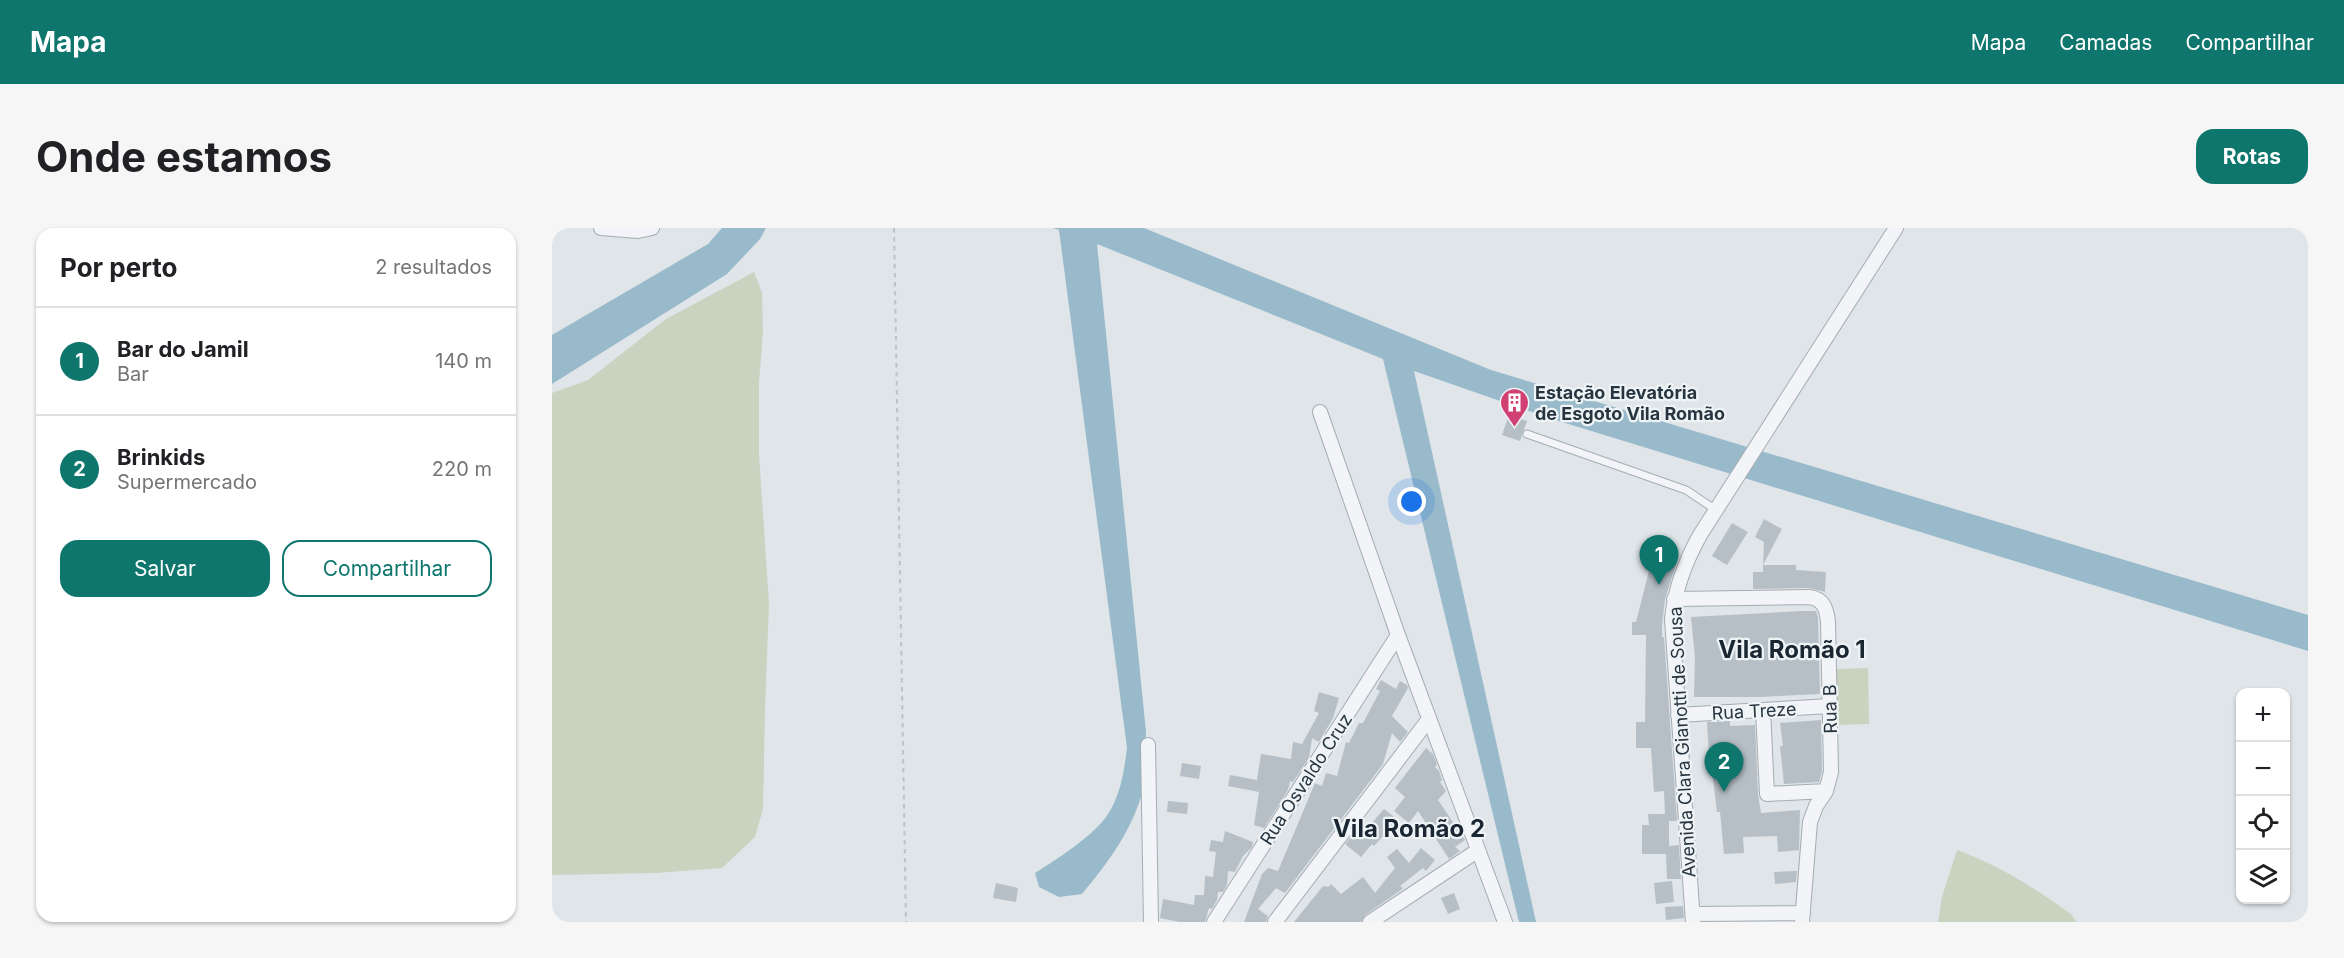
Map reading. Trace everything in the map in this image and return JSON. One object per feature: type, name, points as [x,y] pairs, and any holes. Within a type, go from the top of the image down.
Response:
[{"type":"street","points":[[601,228],[645,230]]},
{"type":"street","name":"Avenida Clara Gianotti de Sousa","points":[[1693,918],[1672,619],[1680,575],[1691,551],[1716,510],[1896,228]]},
{"type":"street","points":[[1320,412],[1398,635],[1505,922]]},
{"type":"street","name":"Rua B","points":[[1674,599],[1809,597],[1822,601],[1828,621],[1830,706],[1827,786]]},
{"type":"street","name":"Rua Osvaldo Cruz","points":[[1214,922],[1398,635]]},
{"type":"street","name":"Rua Treze","points":[[1678,715],[1830,706]]},
{"type":"street","points":[[1763,710],[1767,794],[1827,786]]},
{"type":"street","points":[[1275,922],[1429,719]]},
{"type":"street","points":[[1148,745],[1151,922]]},
{"type":"street","points":[[1693,918],[1803,917],[1810,822],[1827,786]]},
{"type":"street","points":[[1370,922],[1477,850]]},
{"type":"lane","points":[[1527,434],[1686,490],[1716,510]]},
{"type":"path","points":[[894,228],[906,922]]},
{"type":"green space","points":[[754,272],[762,293],[759,455],[769,604],[763,809],[755,837],[722,868],[655,873],[552,875],[552,393],[588,380],[666,319]]},
{"type":"green space","points":[[1868,668],[1869,724],[1835,725],[1834,669]]},
{"type":"green space","points":[[1957,850],[2003,870],[2072,915],[2076,922],[1938,922],[1942,897]]},
{"type":"water","points":[[722,228],[766,228],[760,239],[727,274],[552,384],[552,335],[708,244]]},
{"type":"water","points":[[1053,228],[1144,228],[1491,370],[2308,615],[2308,651],[1549,418],[1414,371],[1536,922],[1519,922],[1383,359],[1097,244],[1146,732],[1145,768],[1139,803],[1110,858],[1082,894],[1059,897],[1039,887],[1035,873],[1085,838],[1108,814],[1119,790],[1127,748],[1059,230]]},
{"type":"building","name":"Estação Elevatória de Esgoto Vila Romão","points":[[1509,415],[1527,421],[1520,441],[1502,435]]},
{"type":"building","points":[[1764,519],[1782,529],[1763,565],[1764,542],[1755,537]]},
{"type":"building","points":[[1732,523],[1748,532],[1727,565],[1712,556]]},
{"type":"building","points":[[1653,555],[1677,561],[1665,599],[1662,637],[1664,637],[1677,821],[1669,821],[1669,846],[1679,845],[1681,879],[1667,879],[1666,854],[1642,854],[1642,825],[1649,825],[1648,814],[1665,814],[1664,791],[1654,792],[1651,748],[1636,748],[1636,722],[1645,722],[1646,635],[1632,635],[1632,622],[1636,622]]},
{"type":"building","points":[[1763,565],[1796,565],[1796,570],[1826,572],[1825,592],[1809,588],[1753,589],[1753,572],[1763,572]]},
{"type":"building","points":[[1816,611],[1818,618],[1820,694],[1694,697],[1695,657],[1691,617]]},
{"type":"building","points":[[1381,680],[1396,689],[1400,681],[1407,685],[1408,688],[1392,716],[1408,732],[1400,742],[1392,733],[1383,764],[1285,893],[1276,888],[1258,909],[1268,916],[1266,922],[1244,922],[1262,874],[1268,868],[1278,871],[1315,783],[1322,786],[1326,773],[1337,776],[1346,742],[1349,743],[1359,723],[1363,723],[1380,691],[1376,689]]},
{"type":"building","points":[[1319,692],[1339,698],[1333,718],[1319,742],[1312,738],[1309,758],[1293,782],[1290,781],[1288,790],[1264,828],[1254,825],[1259,792],[1228,786],[1230,775],[1257,780],[1261,754],[1291,759],[1293,742],[1302,744],[1319,713],[1314,711]]},
{"type":"building","points":[[1821,720],[1822,771],[1819,782],[1784,784],[1780,723]]},
{"type":"building","points":[[1730,721],[1730,726],[1755,725],[1761,813],[1800,810],[1799,850],[1778,852],[1777,836],[1743,837],[1744,853],[1724,854],[1720,812],[1717,812],[1712,771],[1710,771],[1707,722]]},
{"type":"building","points":[[1426,748],[1433,754],[1437,764],[1435,767],[1442,780],[1440,782],[1446,791],[1438,800],[1465,840],[1455,847],[1460,851],[1449,859],[1418,811],[1409,823],[1394,811],[1405,797],[1395,788]]},
{"type":"building","points":[[1182,763],[1201,766],[1199,779],[1180,776]]},
{"type":"building","points":[[1168,801],[1188,803],[1187,814],[1167,812]]},
{"type":"building","points":[[1384,809],[1398,820],[1361,857],[1345,844],[1354,833],[1358,836],[1368,823],[1370,825]]},
{"type":"building","points":[[1225,831],[1253,842],[1252,847],[1243,856],[1235,872],[1228,871],[1227,885],[1223,892],[1218,892],[1217,900],[1212,909],[1209,908],[1205,922],[1180,922],[1160,918],[1163,899],[1194,905],[1195,895],[1204,895],[1205,876],[1213,877],[1216,852],[1209,851],[1211,840],[1223,842]]},
{"type":"building","points":[[1421,848],[1435,860],[1426,871],[1423,868],[1400,886],[1403,888],[1401,890],[1365,915],[1361,922],[1294,922],[1323,886],[1328,887],[1331,884],[1341,894],[1363,877],[1375,893],[1395,868],[1387,857],[1397,849],[1409,863]]},
{"type":"building","points":[[1797,871],[1796,882],[1775,884],[1774,872]]},
{"type":"building","points":[[1672,881],[1674,902],[1656,904],[1654,883]]},
{"type":"building","points":[[996,883],[1018,888],[1016,902],[993,898]]},
{"type":"building","points":[[1454,893],[1460,909],[1448,914],[1441,898]]},
{"type":"building","points":[[1683,906],[1684,918],[1666,920],[1665,907]]},
{"type":"place","name":"Estação Elevatória de Esgoto Vila Romão","points":[[1514,428]]},
{"type":"place","name":"Bar do Jamil","points":[[1659,585]]},
{"type":"place","name":"Brinkids","points":[[1724,792]]},
{"type":"district","name":"Vila Romão 1","points":[[1792,649]]},
{"type":"district","name":"Vila Romão 2","points":[[1409,828]]}]
